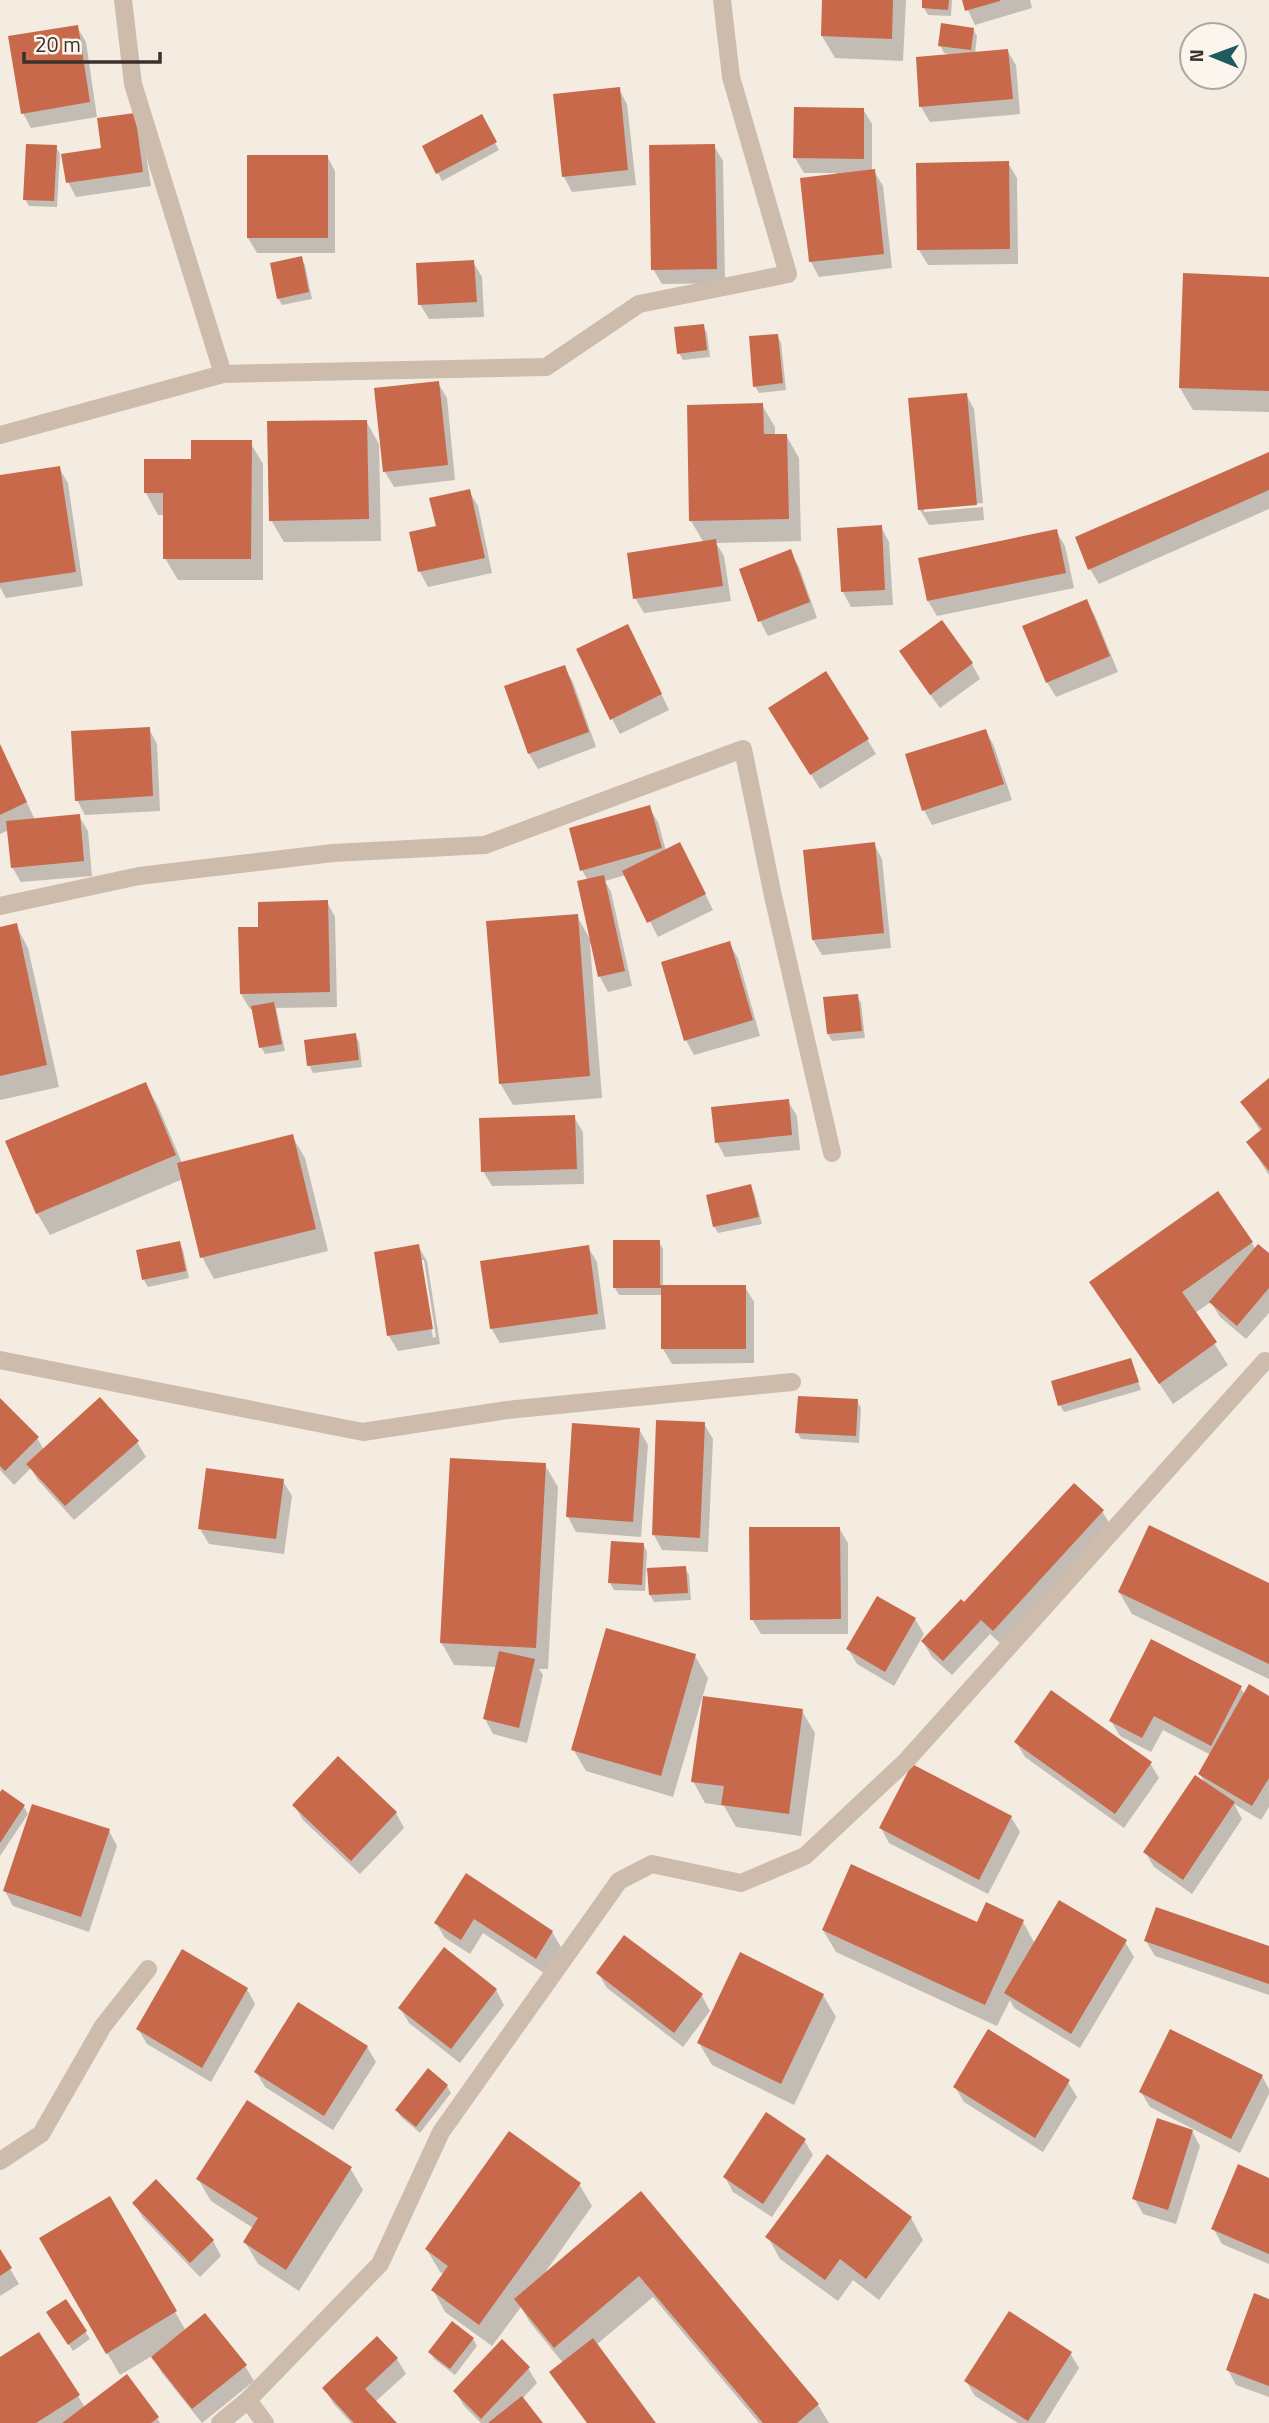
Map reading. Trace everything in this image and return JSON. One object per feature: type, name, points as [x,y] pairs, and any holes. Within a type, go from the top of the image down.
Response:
[{"type":"street","points":[[123,0],[133,84],[223,374]]},
{"type":"street","points":[[0,435],[223,374],[546,367],[639,304],[788,275],[731,77],[722,0]]},
{"type":"street","points":[[0,906],[139,876],[333,853],[485,845],[743,749],[773,896],[832,1153]]},
{"type":"street","points":[[0,1360],[363,1432],[507,1410],[792,1382]]},
{"type":"street","points":[[220,2423],[248,2400],[380,2264],[441,2132],[620,1881],[652,1864],[741,1883],[805,1856],[906,1761],[1265,1361]]},
{"type":"street","points":[[0,2161],[41,2134],[103,2026],[148,1969]]},
{"type":"street","points":[[248,2400],[265,2423]]},
{"type":"building","points":[[822,0],[893,0],[892,39],[821,36]]},
{"type":"building","points":[[922,0],[949,0],[948,10],[922,8]]},
{"type":"building","points":[[962,0],[1000,0],[1000,1],[965,11]]},
{"type":"building","points":[[941,23],[974,28],[971,50],[938,46]]},
{"type":"building","points":[[78,25],[90,102],[21,114],[8,36]]},
{"type":"building","points":[[1008,49],[1013,99],[919,107],[916,57]]},
{"type":"building","points":[[620,87],[628,170],[562,177],[553,94]]},
{"type":"building","points":[[794,107],[864,108],[864,159],[793,158]]},
{"type":"building","points":[[135,113],[143,172],[66,183],[61,154],[101,148],[97,118]]},
{"type":"building","points":[[482,114],[497,142],[436,174],[422,146]]},
{"type":"building","points":[[26,144],[57,145],[54,201],[23,200]]},
{"type":"building","points":[[715,144],[717,269],[651,270],[649,145]]},
{"type":"building","points":[[247,155],[328,155],[328,238],[247,238]]},
{"type":"building","points":[[1009,161],[1010,249],[917,250],[916,163]]},
{"type":"building","points":[[875,169],[884,254],[809,262],[800,178]]},
{"type":"building","points":[[302,256],[309,292],[277,299],[270,263]]},
{"type":"building","points":[[474,260],[477,302],[418,305],[416,263]]},
{"type":"building","points":[[1183,273],[1269,277],[1269,391],[1179,388]]},
{"type":"building","points":[[704,324],[707,350],[677,354],[674,327]]},
{"type":"building","points":[[778,334],[783,383],[753,387],[749,336]]},
{"type":"building","points":[[439,381],[448,465],[383,472],[374,388]]},
{"type":"building","points":[[967,393],[977,505],[918,510],[908,398]]},
{"type":"building","points":[[763,403],[764,434],[787,434],[789,519],[689,521],[687,405]]},
{"type":"building","points":[[367,420],[369,519],[269,521],[267,421]]},
{"type":"building","points":[[191,440],[252,440],[251,559],[163,559],[163,493],[144,493],[144,459],[191,459]]},
{"type":"building","points":[[1269,452],[1269,490],[1088,570],[1075,537]]},
{"type":"building","points":[[60,466],[76,572],[0,583],[0,475]]},
{"type":"building","points":[[470,489],[485,558],[418,572],[409,532],[436,526],[429,498]]},
{"type":"building","points":[[882,525],[885,590],[841,592],[837,528]]},
{"type":"building","points":[[1057,529],[1066,573],[927,601],[918,558]]},
{"type":"building","points":[[716,539],[723,586],[633,599],[627,553]]},
{"type":"building","points":[[791,549],[810,602],[758,622],[739,569]]},
{"type":"building","points":[[1087,599],[1110,656],[1046,683],[1022,626]]},
{"type":"building","points":[[942,620],[973,663],[930,695],[899,651]]},
{"type":"building","points":[[628,624],[662,694],[610,720],[576,649]]},
{"type":"building","points":[[565,665],[589,732],[528,754],[504,686]]},
{"type":"building","points":[[826,671],[869,739],[810,775],[768,708]]},
{"type":"building","points":[[150,727],[153,796],[75,801],[71,731]]},
{"type":"building","points":[[986,729],[1004,784],[922,811],[905,754]]},
{"type":"building","points":[[0,744],[27,802],[0,815]]},
{"type":"building","points":[[650,805],[662,848],[580,871],[569,828]]},
{"type":"building","points":[[80,814],[84,861],[11,868],[6,821]]},
{"type":"building","points":[[680,842],[706,894],[647,923],[622,871]]},
{"type":"building","points":[[875,842],[884,933],[812,940],[803,850]]},
{"type":"building","points":[[604,875],[625,971],[598,977],[577,881]]},
{"type":"building","points":[[328,900],[330,992],[240,994],[238,927],[258,927],[258,902]]},
{"type":"building","points":[[578,914],[590,1076],[499,1084],[486,921]]},
{"type":"building","points":[[17,923],[47,1065],[0,1076],[0,927]]},
{"type":"building","points":[[730,941],[753,1020],[684,1041],[661,962]]},
{"type":"building","points":[[858,994],[862,1031],[827,1034],[823,997]]},
{"type":"building","points":[[274,1002],[282,1044],[259,1048],[251,1006]]},
{"type":"building","points":[[356,1033],[359,1060],[307,1066],[304,1040]]},
{"type":"building","points":[[1269,1078],[1269,1171],[1246,1142],[1262,1129],[1240,1102]]},
{"type":"building","points":[[146,1082],[176,1155],[36,1214],[5,1141]]},
{"type":"building","points":[[789,1099],[792,1135],[715,1143],[711,1107]]},
{"type":"building","points":[[575,1115],[577,1169],[481,1172],[479,1118]]},
{"type":"building","points":[[293,1134],[316,1229],[200,1258],[177,1163]]},
{"type":"building","points":[[751,1184],[759,1217],[713,1227],[706,1195]]},
{"type":"building","points":[[1218,1191],[1253,1242],[1182,1292],[1217,1342],[1159,1384],[1089,1282]]},
{"type":"building","points":[[613,1240],[660,1240],[660,1285],[746,1285],[746,1349],[661,1349],[661,1288],[613,1288]]},
{"type":"building","points":[[180,1241],[186,1271],[142,1280],[136,1250]]},
{"type":"building","points":[[419,1244],[433,1329],[387,1336],[374,1252]]},
{"type":"building","points":[[1258,1244],[1269,1253],[1269,1288],[1237,1326],[1209,1302]]},
{"type":"building","points":[[589,1245],[598,1314],[490,1329],[480,1261]]},
{"type":"building","points":[[1131,1358],[1139,1382],[1058,1406],[1051,1381]]},
{"type":"building","points":[[798,1396],[858,1399],[856,1436],[795,1433]]},
{"type":"building","points":[[100,1397],[139,1441],[65,1506],[26,1464]]},
{"type":"building","points":[[0,1398],[39,1437],[5,1471],[0,1466]]},
{"type":"building","points":[[656,1420],[705,1422],[700,1538],[652,1535]]},
{"type":"building","points":[[572,1423],[640,1428],[633,1522],[566,1517]]},
{"type":"building","points":[[450,1458],[546,1463],[536,1648],[440,1643]]},
{"type":"building","points":[[206,1468],[284,1479],[276,1539],[198,1529]]},
{"type":"building","points":[[1074,1483],[1104,1510],[993,1631],[981,1620],[943,1661],[921,1641],[961,1599],[964,1602]]},
{"type":"building","points":[[1149,1525],[1269,1583],[1269,1664],[1118,1592]]},
{"type":"building","points":[[749,1527],[840,1527],[841,1619],[750,1620]]},
{"type":"building","points":[[611,1541],[644,1543],[642,1585],[608,1583]]},
{"type":"building","points":[[686,1566],[688,1593],[649,1595],[647,1568]]},
{"type":"building","points":[[877,1596],[916,1618],[885,1672],[846,1649]]},
{"type":"building","points":[[606,1628],[696,1654],[661,1776],[571,1750]]},
{"type":"building","points":[[1151,1639],[1242,1686],[1211,1746],[1154,1716],[1142,1738],[1109,1721]]},
{"type":"building","points":[[499,1651],[535,1659],[519,1728],[483,1719]]},
{"type":"building","points":[[1249,1684],[1269,1696],[1269,1778],[1252,1806],[1198,1774]]},
{"type":"building","points":[[1051,1690],[1152,1762],[1115,1814],[1014,1742]]},
{"type":"building","points":[[703,1696],[803,1709],[789,1814],[721,1805],[724,1786],[691,1782]]},
{"type":"building","points":[[338,1756],[397,1812],[351,1861],[292,1805]]},
{"type":"building","points":[[912,1764],[1012,1816],[979,1880],[879,1828]]},
{"type":"building","points":[[1195,1775],[1235,1802],[1183,1880],[1143,1852]]},
{"type":"building","points":[[2,1789],[25,1805],[0,1843],[0,1792]]},
{"type":"building","points":[[32,1804],[110,1829],[81,1917],[3,1891]]},
{"type":"building","points":[[851,1864],[977,1922],[986,1902],[1024,1920],[985,2005],[822,1930]]},
{"type":"building","points":[[466,1873],[553,1931],[536,1959],[474,1919],[461,1940],[434,1923]]},
{"type":"building","points":[[1059,1900],[1127,1940],[1071,2034],[1004,1993]]},
{"type":"building","points":[[1156,1907],[1269,1946],[1269,1984],[1144,1941]]},
{"type":"building","points":[[624,1935],[703,1994],[674,2033],[596,1973]]},
{"type":"building","points":[[444,1947],[497,1989],[451,2049],[398,2008]]},
{"type":"building","points":[[182,1949],[248,1988],[202,2068],[136,2029]]},
{"type":"building","points":[[740,1952],[824,1994],[781,2084],[697,2043]]},
{"type":"building","points":[[298,2002],[368,2046],[324,2116],[254,2072]]},
{"type":"building","points":[[988,2029],[1070,2080],[1035,2138],[953,2087]]},
{"type":"building","points":[[1170,2029],[1263,2075],[1231,2139],[1139,2092]]},
{"type":"building","points":[[428,2068],[448,2085],[416,2127],[395,2110]]},
{"type":"building","points":[[247,2100],[352,2167],[286,2270],[243,2242],[258,2218],[196,2179]]},
{"type":"building","points":[[766,2112],[806,2139],[763,2204],[723,2177]]},
{"type":"building","points":[[1157,2118],[1193,2130],[1168,2210],[1132,2199]]},
{"type":"building","points":[[509,2131],[581,2183],[479,2325],[431,2290],[448,2266],[425,2249]]},
{"type":"building","points":[[827,2154],[912,2217],[866,2279],[840,2259],[825,2280],[765,2237]]},
{"type":"building","points":[[1238,2164],[1269,2178],[1269,2254],[1211,2229]]},
{"type":"building","points":[[156,2179],[214,2240],[190,2263],[132,2203]]},
{"type":"building","points":[[641,2191],[819,2404],[797,2423],[763,2423],[639,2276],[554,2348],[514,2299]]},
{"type":"building","points":[[110,2196],[177,2311],[106,2354],[39,2238]]},
{"type":"building","points":[[0,2249],[12,2268],[0,2276]]},
{"type":"building","points":[[1254,2293],[1269,2299],[1269,2386],[1226,2370]]},
{"type":"building","points":[[66,2299],[87,2331],[68,2345],[46,2312]]},
{"type":"building","points":[[1009,2311],[1072,2352],[1028,2421],[964,2381]]},
{"type":"building","points":[[205,2313],[247,2365],[192,2409],[151,2357]]},
{"type":"building","points":[[452,2321],[474,2338],[450,2369],[428,2352]]},
{"type":"building","points":[[39,2332],[80,2395],[36,2423],[0,2423],[0,2357]]},
{"type":"building","points":[[377,2336],[398,2358],[365,2389],[397,2423],[354,2423],[322,2388]]},
{"type":"building","points":[[593,2338],[656,2423],[587,2423],[549,2372]]},
{"type":"building","points":[[502,2339],[530,2367],[481,2419],[453,2391]]},
{"type":"building","points":[[127,2374],[159,2417],[151,2423],[62,2423]]},
{"type":"building","points":[[522,2396],[543,2423],[488,2423]]}]
